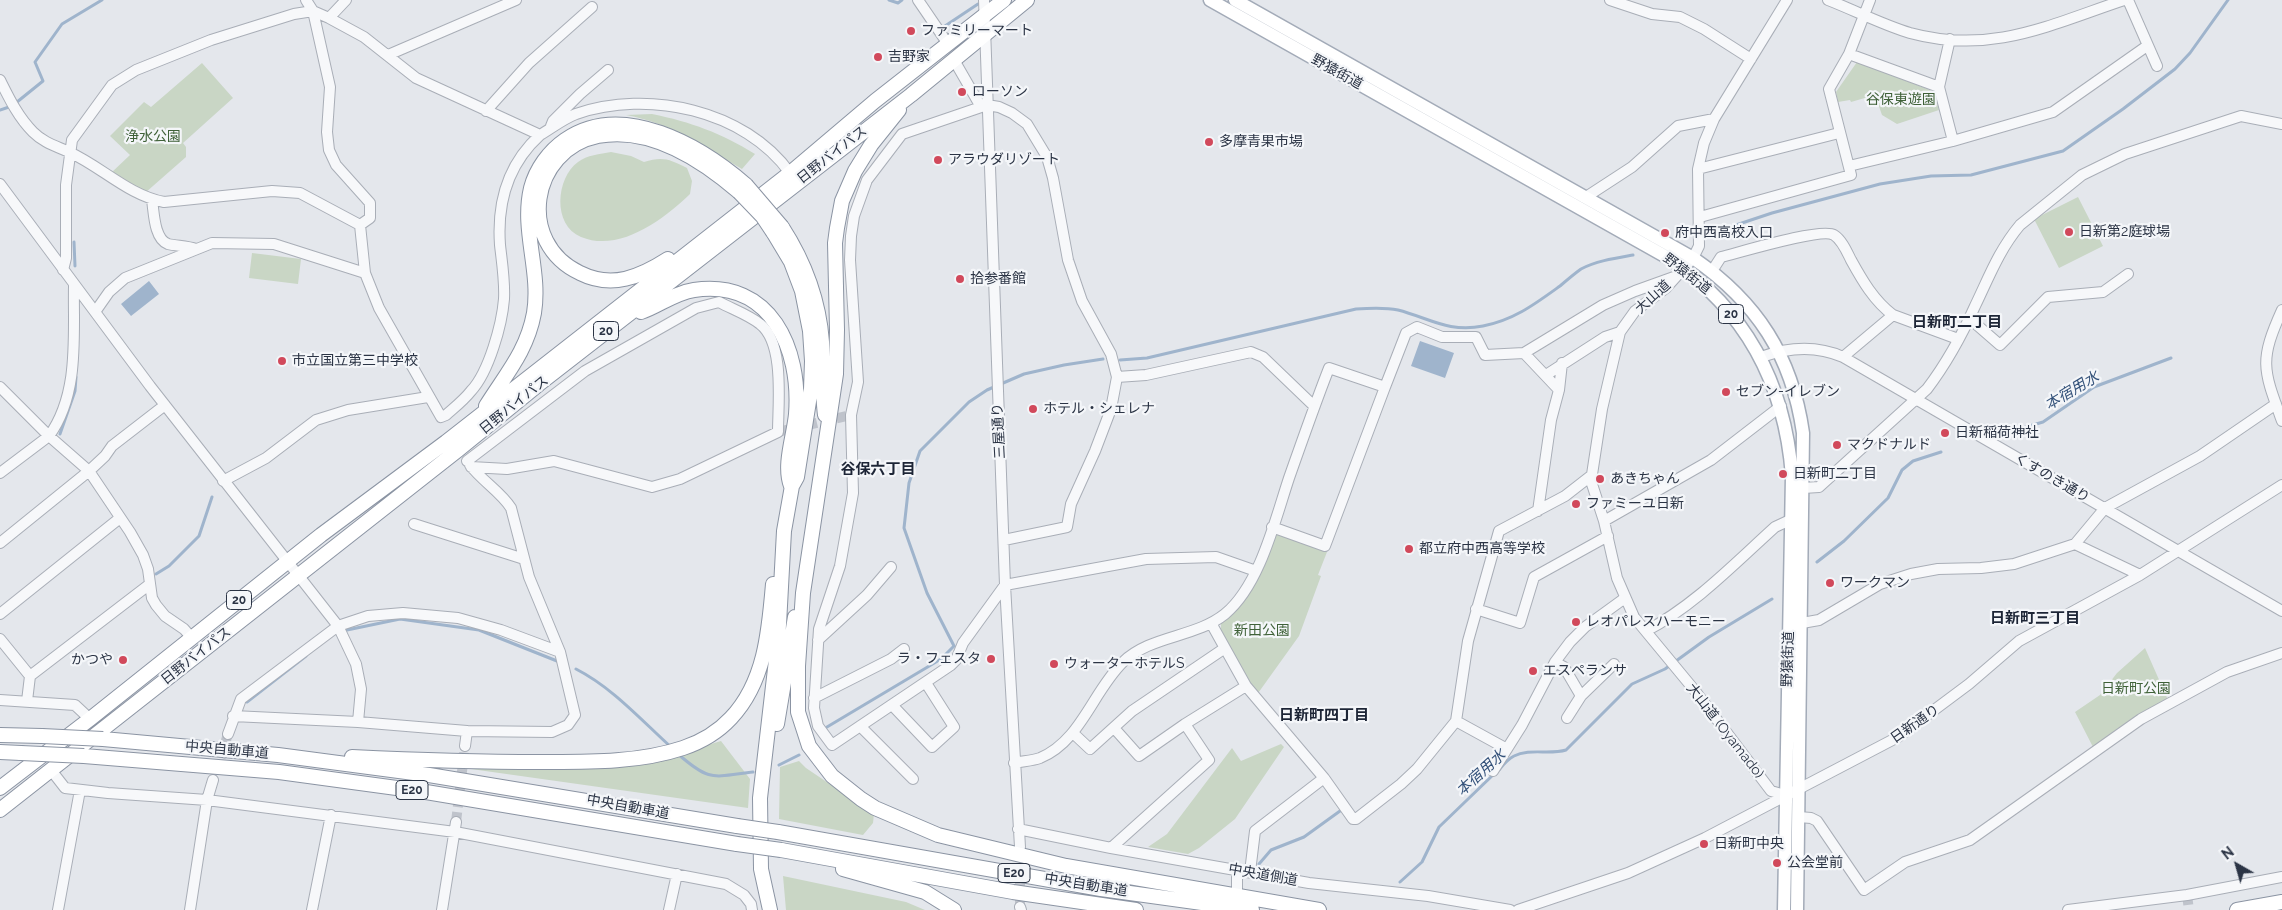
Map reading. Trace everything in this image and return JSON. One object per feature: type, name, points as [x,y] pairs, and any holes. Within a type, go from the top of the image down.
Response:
[{"type":"highway","name":"日野バイパス","points":[[0,788],[287,562],[687,254],[790,173],[875,101],[1004,0]]},
{"type":"highway","name":"日野バイパス","points":[[0,810],[298,576],[466,460],[626,316],[986,35],[1027,0]]},
{"type":"highway","points":[[911,94],[863,158],[850,181],[842,201],[835,243],[836,374],[803,593],[797,686],[802,726],[809,746],[839,783],[861,799],[921,829],[955,840],[1066,866],[1319,910]]},
{"type":"highway","points":[[480,415],[512,369],[530,328],[536,297],[528,220],[531,189],[541,165],[559,144],[580,131],[600,126],[620,125],[647,130],[680,141],[708,156],[743,189],[800,258],[816,306],[822,344],[821,378],[827,435]]},
{"type":"highway","points":[[687,254],[671,256],[649,271],[620,281],[591,278],[569,268],[559,259],[548,244],[539,220],[540,191],[547,174],[557,160],[577,144],[598,136],[624,135],[655,142],[688,156],[743,189]]},
{"type":"highway","points":[[770,910],[761,869],[760,798],[778,644],[783,571],[781,559],[792,486],[797,477],[810,401],[812,346],[807,311],[800,284],[778,230]]},
{"type":"highway","points":[[626,316],[647,310],[676,295],[703,289],[737,294],[756,304],[765,312],[783,335],[794,366],[797,389],[796,414],[788,476],[792,486]]},
{"type":"highway","points":[[278,755],[460,762],[547,762],[603,761],[665,753],[683,748],[702,740],[730,719],[754,685],[761,664],[768,629],[774,571],[781,559]]},
{"type":"highway","points":[[778,910],[772,878],[769,842],[769,794],[777,723],[792,627],[803,593]]},
{"type":"highway","name":"中央自動車道","points":[[0,735],[103,739],[278,755],[429,775],[778,832],[1101,889],[1252,910]]},
{"type":"highway","name":"中央自動車道","points":[[0,752],[84,756],[279,772],[426,792],[781,850],[1013,892],[1136,910]]},
{"type":"highway","points":[[781,850],[925,892],[954,910]]},
{"type":"highway","points":[[2237,910],[2282,902]]},
{"type":"main road","name":"野猿街道","points":[[1210,0],[1652,248],[1679,273],[1732,315],[1752,341],[1761,357],[1781,406],[1791,461],[1784,910]]},
{"type":"main road","name":"野猿街道","points":[[1235,0],[1693,258],[1712,271],[1745,300],[1763,324],[1791,378],[1800,412],[1803,434],[1804,488],[1797,910]]},
{"type":"street","points":[[306,0],[313,11],[330,87],[327,132],[329,150],[336,165],[370,203],[370,218],[360,225]]},
{"type":"street","points":[[329,18],[346,0]]},
{"type":"street","points":[[388,56],[516,0]]},
{"type":"street","points":[[918,0],[948,44]]},
{"type":"street","name":"三屋通り","points":[[984,0],[986,15],[984,106],[994,242],[997,389],[1005,585],[1020,846]]},
{"type":"street","points":[[1610,0],[1652,14],[1680,17],[1704,29],[1751,59]]},
{"type":"street","name":"大山道","points":[[1672,663],[1634,617],[1617,578],[1604,521],[1591,481],[1602,410],[1620,332],[1635,311],[1666,288],[1693,258],[1699,246],[1698,169],[1704,143],[1714,119],[1787,0]]},
{"type":"street","points":[[1828,0],[1909,33],[1950,40],[1993,40],[2030,33],[2124,0]]},
{"type":"street","points":[[1700,217],[1851,175],[1829,88],[1849,54],[1870,0]]},
{"type":"street","points":[[2128,0],[2147,46],[2158,66]]},
{"type":"street","points":[[486,111],[529,63],[592,7]]},
{"type":"street","points":[[63,270],[66,258],[66,185],[72,140],[112,85],[136,70],[236,30],[270,23],[294,14],[313,11],[364,37],[416,78],[540,136]]},
{"type":"street","points":[[1950,40],[1939,87],[1953,141]]},
{"type":"street","points":[[1849,166],[1953,141],[2053,112],[2147,46]]},
{"type":"street","points":[[1849,54],[1939,87]]},
{"type":"street","points":[[954,60],[984,106]]},
{"type":"street","points":[[550,129],[553,121],[608,70]]},
{"type":"street","points":[[0,80],[17,113],[33,132],[50,145],[70,152],[147,199],[164,202],[272,191],[300,193],[360,225]]},
{"type":"street","points":[[360,225],[366,273],[379,308],[441,417],[446,415],[472,390],[491,352],[501,322],[504,297],[499,230],[504,191],[516,162],[526,148],[550,129],[574,115],[604,108],[648,104],[687,109],[729,123],[752,136],[780,158],[790,173]]},
{"type":"street","points":[[1004,540],[1067,527],[1071,504],[1095,451],[1111,409],[1116,377],[1111,354],[1082,301],[1068,260],[1053,178],[1047,157],[1027,124],[1012,113],[999,107],[984,106],[902,134],[871,173],[856,205],[850,236],[858,382],[851,415],[853,493],[840,566],[819,629],[814,698],[818,726],[832,746],[926,683],[956,660],[963,644],[1005,585],[1146,559],[1216,557],[1256,571]]},
{"type":"street","points":[[1804,488],[1819,487],[1917,399],[1939,373],[1969,318],[1991,268],[2012,234],[2020,225],[2082,175],[2126,154],[2241,116],[2282,124]]},
{"type":"street","points":[[1586,197],[1632,167],[1678,126],[1714,119]]},
{"type":"street","points":[[1698,169],[1840,133]]},
{"type":"street","points":[[0,184],[74,286],[223,481],[338,626],[356,664],[362,689],[358,722]]},
{"type":"street","points":[[152,200],[161,238],[167,243],[196,249]]},
{"type":"street","points":[[1712,271],[1721,257],[1806,236],[1834,234],[1845,248],[1880,304],[1893,315],[1958,339]]},
{"type":"street","points":[[95,312],[109,292],[125,278],[212,243],[274,244],[366,273]]},
{"type":"street","points":[[1272,528],[1325,546],[1406,332],[1417,327],[1442,337],[1476,337],[1485,355],[1524,353],[1603,305],[1679,273]]},
{"type":"street","points":[[1969,318],[2000,345],[2048,297],[2103,292],[2128,274]]},
{"type":"street","points":[[0,473],[49,436],[59,423],[70,389],[74,286]]},
{"type":"street","points":[[719,302],[762,325],[774,347],[779,374],[778,432],[680,479],[652,487],[554,461],[507,469],[466,460],[585,371],[696,308],[719,302]]},
{"type":"street","points":[[2282,310],[2270,338],[2266,358],[2267,374],[2282,421]]},
{"type":"street","points":[[1844,356],[1893,315]]},
{"type":"street","points":[[1546,374],[1605,337],[1620,332]]},
{"type":"street","name":"くすのき通り","points":[[1761,357],[1778,351],[1799,348],[1816,349],[1844,356],[2282,611]]},
{"type":"street","points":[[1116,377],[1146,375],[1250,352],[1264,357],[1314,406]]},
{"type":"street","points":[[1524,353],[1546,374],[1559,390]]},
{"type":"street","points":[[1538,511],[1551,420],[1559,390],[1562,363]]},
{"type":"street","points":[[1014,763],[1038,758],[1062,745],[1124,661],[1146,646],[1212,623],[1238,602],[1256,571],[1329,368],[1384,387]]},
{"type":"street","points":[[0,387],[4,400],[89,471],[143,555],[152,598],[160,610],[191,637]]},
{"type":"street","points":[[223,481],[266,458],[316,420],[348,410],[428,397]]},
{"type":"street","points":[[1802,623],[1819,620],[1880,584],[1911,574],[1938,569],[1981,568],[2014,564],[2075,544],[2105,508],[2200,456],[2276,404]]},
{"type":"street","points":[[0,543],[89,471],[105,456],[112,446],[165,405]]},
{"type":"street","points":[[1604,521],[1711,460],[1781,406]]},
{"type":"street","points":[[233,716],[358,722],[467,731],[552,732],[568,725],[575,715],[560,652],[529,577],[511,508],[506,500],[490,487],[466,460]]},
{"type":"street","points":[[1212,623],[1246,686],[1324,778],[1352,819],[1356,819],[1417,769],[1456,720],[1468,641],[1499,531],[1565,496],[1592,475]]},
{"type":"street","name":"日新通り","points":[[1518,910],[1628,873],[1705,838],[1898,738],[1969,684],[2019,641],[2140,575],[2282,485]]},
{"type":"street","points":[[0,614],[120,518]]},
{"type":"street","points":[[1646,630],[1666,620],[1695,599],[1775,527],[1790,520]]},
{"type":"street","points":[[414,524],[524,558]]},
{"type":"street","points":[[1476,609],[1520,623],[1534,577],[1608,536]]},
{"type":"street","points":[[2075,544],[2140,575]]},
{"type":"street","points":[[818,640],[867,595],[891,567]]},
{"type":"street","points":[[27,701],[30,676],[150,584]]},
{"type":"street","points":[[1492,771],[1507,749],[1555,662],[1585,627],[1625,598]]},
{"type":"street","points":[[228,734],[233,716],[241,699],[338,626],[368,616],[403,612],[458,618],[501,630],[560,652]]},
{"type":"street","points":[[0,639],[30,676]]},
{"type":"street","points":[[1072,733],[1090,749],[1132,711],[1225,648]]},
{"type":"street","points":[[814,698],[891,659],[904,649]]},
{"type":"street","points":[[1799,817],[1811,818],[1817,821],[1864,890],[1905,862],[1970,840],[2141,719],[2227,672],[2282,653]]},
{"type":"street","points":[[1555,662],[1564,667],[1580,696]]},
{"type":"street","name":"大山道 (Oyamado)","points":[[1672,663],[1771,791],[1785,795]]},
{"type":"street","points":[[1567,718],[1580,696],[1614,664]]},
{"type":"street","points":[[892,704],[932,747],[954,727],[926,683]]},
{"type":"street","points":[[1114,728],[1139,756],[1246,686]]},
{"type":"street","points":[[0,700],[75,705],[90,719]]},
{"type":"street","points":[[1456,720],[1507,749]]},
{"type":"street","points":[[1111,848],[1209,760],[1186,724]]},
{"type":"street","points":[[860,726],[913,778]]},
{"type":"street","points":[[465,746],[467,731]]},
{"type":"street","points":[[51,770],[62,786],[80,790],[207,800],[455,827],[613,863],[726,884],[738,890],[750,904],[752,910]]},
{"type":"street","points":[[1250,872],[1255,831],[1324,778]]},
{"type":"street","points":[[190,910],[207,800],[213,780]]},
{"type":"street","points":[[58,910],[80,790]]},
{"type":"street","points":[[312,910],[331,815]]},
{"type":"street","points":[[442,910],[455,827]]},
{"type":"street","name":"中央道側道","points":[[1018,829],[1111,848],[1309,882],[1439,898],[1510,910]]},
{"type":"street","points":[[1235,890],[1237,870]]},
{"type":"street","points":[[669,910],[677,874]]},
{"type":"street","points":[[2068,910],[2187,896],[2282,878]]},
{"type":"green space","name":"谷保東遊園","points":[[1857,62],[1930,90],[1934,94],[1939,110],[1897,124],[1882,115],[1875,95],[1851,102],[1850,100],[1838,102],[1836,92]]},
{"type":"green space","name":"浄水公園","points":[[202,63],[233,98],[183,143],[186,147],[186,157],[145,193],[111,173],[130,155],[110,136],[144,102],[151,107]]},
{"type":"green space","points":[[652,114],[705,129],[755,154],[742,169],[701,144],[673,130],[626,115]]},
{"type":"green space","points":[[611,152],[631,156],[644,162],[666,159],[676,162],[687,168],[692,181],[690,194],[667,214],[640,231],[611,241],[596,241],[581,237],[572,231],[565,222],[560,201],[565,179],[578,162],[594,155]]},
{"type":"green space","name":"日新第2庭球場","points":[[2078,197],[2103,246],[2059,268],[2034,219]]},
{"type":"green space","points":[[252,253],[301,259],[298,284],[249,278]]},
{"type":"green space","name":"新田公園","points":[[1277,533],[1327,552],[1318,575],[1321,576],[1299,636],[1256,696],[1221,631],[1221,622],[1264,559]]},
{"type":"green space","name":"日新町公園","points":[[2145,648],[2168,700],[2093,747],[2075,712],[2100,695],[2117,673]]},
{"type":"green space","points":[[721,741],[750,779],[748,808],[471,769],[472,766],[674,755]]},
{"type":"green space","points":[[1281,744],[1284,747],[1235,819],[1199,848],[1188,854],[1148,847],[1167,834],[1232,748],[1241,761]]},
{"type":"green space","points":[[799,761],[806,768],[874,814],[873,823],[863,835],[779,819],[780,767]]},
{"type":"green space","points":[[783,876],[906,902],[925,910],[786,910]]},
{"type":"water","points":[[149,281],[159,294],[131,316],[121,304]]},
{"type":"water","points":[[1420,341],[1454,353],[1445,378],[1411,366]]},
{"type":"waterway","points":[[17,102],[43,81],[35,62],[62,24],[102,0]]},
{"type":"waterway","points":[[889,0],[898,3],[902,0]]},
{"type":"waterway","points":[[1715,232],[1772,213],[1880,184],[1931,176],[1971,175],[2063,151],[2123,109],[2175,69],[2190,53],[2228,0]]},
{"type":"waterway","points":[[942,28],[978,4]]},
{"type":"waterway","points":[[0,110],[9,107]]},
{"type":"waterway","points":[[74,242],[75,266]]},
{"type":"waterway","points":[[1120,360],[1147,358],[1356,309],[1393,309],[1439,324],[1460,328],[1483,326],[1505,320],[1524,310],[1587,266],[1633,255]]},
{"type":"waterway","name":"本宿用水","points":[[2012,431],[2043,422],[2094,387],[2171,358]]},
{"type":"waterway","points":[[827,727],[941,659],[954,646],[927,593],[904,528],[909,483],[920,451],[969,402],[987,390],[1024,374],[1103,359]]},
{"type":"waterway","points":[[60,434],[75,391],[76,377]]},
{"type":"waterway","name":"本宿用水","points":[[1817,562],[1844,541],[1888,498],[1902,470],[1913,461],[1941,452]]},
{"type":"waterway","points":[[156,574],[169,566],[199,536],[212,497]]},
{"type":"waterway","name":"本宿用水","points":[[1499,770],[1514,756],[1526,752],[1566,750],[1632,684],[1665,669],[1709,637],[1772,599]]},
{"type":"waterway","points":[[347,630],[400,619],[479,630],[557,661]]},
{"type":"waterway","points":[[247,702],[306,656]]},
{"type":"waterway","points":[[576,669],[602,685],[672,748]]},
{"type":"waterway","points":[[678,754],[697,769],[712,775],[720,776],[753,772]]},
{"type":"waterway","points":[[779,765],[799,755]]},
{"type":"waterway","name":"本宿用水","points":[[1400,882],[1422,862],[1439,827],[1494,774]]},
{"type":"waterway","points":[[1259,864],[1271,850],[1304,837],[1340,811]]},
{"type":"tunnel","points":[[778,432],[851,415]]},
{"type":"tunnel","points":[[216,772],[228,734]]},
{"type":"tunnel","points":[[456,822],[465,746]]},
{"type":"tunnel","points":[[1020,850],[1020,907]]},
{"type":"tunnel","points":[[2187,895],[2189,910]]},
{"type":"place","name":"ファミリーマート","points":[[911,31]]},
{"type":"place","name":"吉野家","points":[[878,57]]},
{"type":"place","name":"ローソン","points":[[962,92]]},
{"type":"place","name":"多摩青果市場","points":[[1209,142]]},
{"type":"place","name":"アラウダリゾート","points":[[938,160]]},
{"type":"place","name":"日新第2庭球場","points":[[2069,232]]},
{"type":"place","name":"府中西高校入口","points":[[1665,233]]},
{"type":"place","name":"拾参番館","points":[[960,279]]},
{"type":"place","name":"市立国立第三中学校","points":[[282,361]]},
{"type":"place","name":"セブン-イレブン","points":[[1726,392]]},
{"type":"place","name":"ホテル・シェレナ","points":[[1033,409]]},
{"type":"place","name":"日新稲荷神社","points":[[1945,433]]},
{"type":"place","name":"マクドナルド","points":[[1837,445]]},
{"type":"place","name":"日新町二丁目","points":[[1783,474]]},
{"type":"place","name":"あきちゃん","points":[[1600,479]]},
{"type":"place","name":"ファミーユ日新","points":[[1576,504]]},
{"type":"place","name":"都立府中西高等学校","points":[[1409,549]]},
{"type":"place","name":"ワークマン","points":[[1830,583]]},
{"type":"place","name":"レオパレスハーモニー","points":[[1576,622]]},
{"type":"place","name":"ラ・フェスタ","points":[[991,659]]},
{"type":"place","name":"かつや","points":[[123,660]]},
{"type":"place","name":"ウォーターホテルS","points":[[1054,664]]},
{"type":"place","name":"エスペランサ","points":[[1533,671]]},
{"type":"place","name":"日新町中央","points":[[1704,844]]},
{"type":"place","name":"公会堂前","points":[[1777,863]]},
{"type":"district","name":"日新町二丁目","points":[[1957,322]]},
{"type":"district","name":"谷保六丁目","points":[[878,469]]},
{"type":"district","name":"日新町三丁目","points":[[2035,618]]},
{"type":"district","name":"日新町四丁目","points":[[1324,715]]}]
